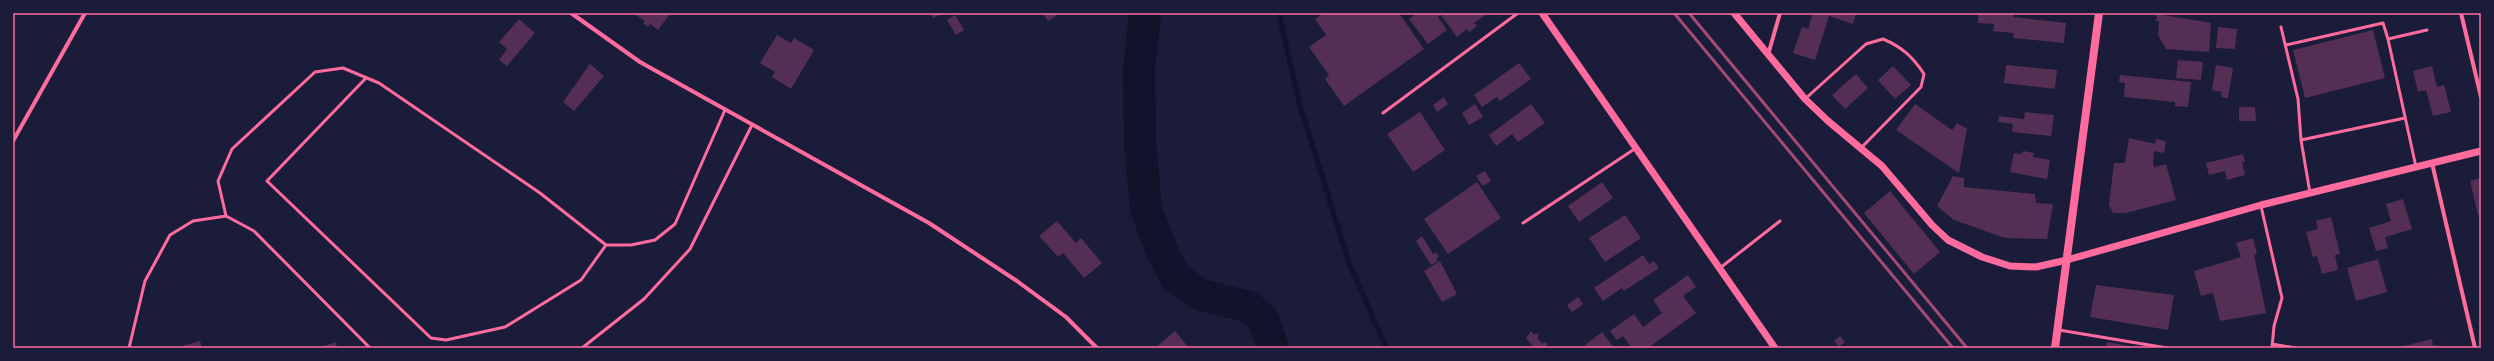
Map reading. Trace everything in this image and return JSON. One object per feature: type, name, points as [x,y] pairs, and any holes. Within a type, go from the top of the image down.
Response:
[{"type":"main road","points":[[2055,348],[2099,13]]},
{"type":"street","points":[[13,141],[86,13]]},
{"type":"street","points":[[570,13],[640,62],[928,223],[1017,281],[1066,317],[1097,348]]},
{"type":"street","points":[[1542,13],[1775,348]]},
{"type":"street","points":[[1734,13],[1805,99],[1891,175],[1940,233],[1955,244],[1987,259],[2010,266],[2036,267],[2067,260],[2310,192],[2481,151]]},
{"type":"street","points":[[1768,55],[1780,13]]},
{"type":"street","points":[[2461,13],[2481,97]]},
{"type":"street","points":[[2432,163],[2476,348]]},
{"type":"lane","points":[[1383,113],[1518,13]]},
{"type":"lane","points":[[2286,45],[2383,23],[2388,39],[2416,167]]},
{"type":"lane","points":[[2281,27],[2298,99],[2301,140],[2310,192]]},
{"type":"lane","points":[[2388,39],[2427,30]]},
{"type":"lane","points":[[1805,99],[1866,44],[1883,39],[1898,45],[1914,59],[1924,74],[1921,87],[1860,148]]},
{"type":"lane","points":[[226,216],[218,181],[232,149],[315,72],[343,68],[379,83],[450,130],[540,193],[606,245],[631,245],[655,240],[675,224],[725,110]]},
{"type":"lane","points":[[366,78],[267,181],[430,338],[446,340],[505,327],[581,280],[606,245]]},
{"type":"lane","points":[[2301,140],[2405,118]]},
{"type":"lane","points":[[582,348],[644,300],[690,249],[752,125]]},
{"type":"lane","points":[[1523,223],[1636,148]]},
{"type":"lane","points":[[2261,205],[2282,298],[2274,326],[2272,346],[2296,348]]},
{"type":"lane","points":[[128,348],[145,281],[170,234],[193,221],[226,216],[254,231],[370,348]]},
{"type":"lane","points":[[1720,268],[1780,221]]},
{"type":"lane","points":[[2058,329],[2168,348]]},
{"type":"building","points":[[633,13],[670,14],[658,30],[650,24],[648,27],[643,23],[645,21]]},
{"type":"building","points":[[930,13],[944,13],[933,18]]},
{"type":"building","points":[[1043,13],[1054,13],[1056,16],[1048,21]]},
{"type":"building","points":[[1324,13],[1399,13],[1424,49],[1344,106],[1325,79],[1329,75],[1309,47],[1326,35],[1315,19]]},
{"type":"building","points":[[1417,13],[1488,13],[1474,23],[1477,26],[1469,32],[1467,29],[1457,37],[1441,15],[1438,17],[1447,30],[1428,44],[1409,19]]},
{"type":"building","points":[[1813,13],[1856,13],[1853,24],[1829,16],[1815,60],[1793,53],[1802,27],[1808,29]]},
{"type":"building","points":[[1978,13],[2013,13],[2013,17],[2066,23],[2064,43],[2013,38],[2014,33],[1993,31],[1994,24],[1978,23]]},
{"type":"building","points":[[2157,14],[2211,23],[2209,52],[2166,49],[2158,35],[2159,21],[2156,21]]},
{"type":"building","points":[[955,15],[964,30],[956,35],[947,20]]},
{"type":"building","points":[[519,19],[535,33],[507,66],[499,60],[507,49],[499,42]]},
{"type":"building","points":[[2218,27],[2237,29],[2235,49],[2216,48]]},
{"type":"building","points":[[2373,30],[2385,78],[2305,98],[2293,50]]},
{"type":"building","points":[[777,35],[791,43],[794,38],[814,50],[791,89],[772,77],[775,72],[760,63]]},
{"type":"building","points":[[2178,60],[2203,62],[2201,80],[2176,78]]},
{"type":"building","points":[[1519,63],[1531,79],[1500,101],[1497,97],[1482,107],[1474,95]]},
{"type":"building","points":[[590,64],[604,76],[574,111],[563,102]]},
{"type":"building","points":[[2006,65],[2057,70],[2055,89],[2004,83]]},
{"type":"building","points":[[2216,65],[2233,68],[2228,98],[2221,97],[2222,92],[2212,90]]},
{"type":"building","points":[[1893,66],[1911,85],[1895,99],[1878,80]]},
{"type":"building","points":[[2432,66],[2437,87],[2444,85],[2451,112],[2433,116],[2426,90],[2418,92],[2413,71]]},
{"type":"building","points":[[1856,74],[1868,88],[1845,109],[1832,95]]},
{"type":"building","points":[[2120,75],[2191,82],[2188,107],[2175,106],[2175,102],[2124,97],[2125,83],[2119,82]]},
{"type":"building","points":[[1444,97],[1448,104],[1437,112],[1433,105]]},
{"type":"building","points":[[1475,104],[1483,117],[1469,125],[1462,113]]},
{"type":"building","points":[[1531,104],[1545,123],[1518,142],[1512,134],[1496,146],[1489,135]]},
{"type":"building","points":[[1915,104],[1952,130],[1957,123],[1967,129],[1959,173],[1896,130]]},
{"type":"building","points":[[2239,107],[2255,107],[2256,121],[2239,121]]},
{"type":"building","points":[[1420,112],[1445,150],[1413,172],[1387,134]]},
{"type":"building","points":[[2025,112],[2054,115],[2051,136],[2012,132],[2013,124],[1998,122],[1999,116],[2024,119]]},
{"type":"building","points":[[2129,138],[2155,144],[2156,139],[2166,141],[2164,153],[2154,151],[2153,163],[2154,167],[2166,164],[2176,200],[2126,213],[2113,213],[2109,205],[2114,163],[2125,163]]},
{"type":"building","points":[[2023,151],[2034,153],[2033,157],[2050,160],[2047,179],[2010,172],[2014,153],[2022,154]]},
{"type":"building","points":[[2243,154],[2245,162],[2242,162],[2245,175],[2227,180],[2225,171],[2209,175],[2206,163]]},
{"type":"building","points":[[1485,171],[1491,181],[1483,186],[1476,176]]},
{"type":"building","points":[[1953,176],[1964,178],[1964,187],[2035,194],[2036,203],[2053,204],[2047,239],[2005,238],[1954,220],[1937,206]]},
{"type":"building","points":[[2481,178],[2481,214],[2478,215],[2470,181]]},
{"type":"building","points":[[1477,182],[1501,218],[1448,254],[1424,219]]},
{"type":"building","points":[[1602,182],[1613,198],[1579,222],[1568,206]]},
{"type":"building","points":[[1890,191],[1940,252],[1914,274],[1864,213]]},
{"type":"building","points":[[2403,199],[2412,229],[2385,237],[2388,248],[2376,251],[2369,228],[2391,221],[2386,204]]},
{"type":"building","points":[[1625,215],[1641,238],[1605,262],[1589,238]]},
{"type":"building","points":[[2331,217],[2340,254],[2335,255],[2338,270],[2322,274],[2317,256],[2313,257],[2306,232],[2318,229],[2316,221]]},
{"type":"building","points":[[1057,221],[1076,243],[1081,238],[1102,263],[1084,278],[1063,253],[1058,257],[1039,236]]},
{"type":"building","points":[[1422,236],[1433,254],[1436,252],[1439,257],[1436,258],[1438,261],[1431,265],[1416,241]]},
{"type":"building","points":[[2253,238],[2257,254],[2254,255],[2266,313],[2220,321],[2213,293],[2201,296],[2194,271],[2241,257],[2236,243]]},
{"type":"building","points":[[1643,255],[1649,264],[1654,261],[1659,268],[1624,291],[1622,288],[1603,301],[1594,288]]},
{"type":"building","points":[[2378,259],[2387,292],[2356,301],[2347,268]]},
{"type":"building","points":[[1440,261],[1457,294],[1442,302],[1424,271]]},
{"type":"building","points":[[1688,275],[1696,287],[1683,296],[1696,313],[1648,348],[1632,348],[1623,336],[1617,340],[1610,331],[1634,314],[1643,327],[1662,313],[1653,300]]},
{"type":"building","points":[[2096,285],[2174,295],[2168,330],[2090,317]]},
{"type":"building","points":[[1578,297],[1583,304],[1572,312],[1567,305]]},
{"type":"building","points":[[1175,331],[1189,348],[1155,348]]},
{"type":"building","points":[[1531,331],[1534,335],[1536,333],[1539,335],[1537,337],[1542,344],[1545,342],[1548,344],[1545,348],[1534,348],[1526,338]]},
{"type":"building","points":[[1602,332],[1614,348],[1587,348],[1585,345]]},
{"type":"building","points":[[1840,336],[1845,342],[1839,347],[1834,341]]},
{"type":"building","points":[[2432,339],[2433,346],[2437,345],[2438,348],[2396,348]]},
{"type":"building","points":[[200,341],[202,348],[175,348]]},
{"type":"building","points":[[336,342],[337,348],[318,348]]},
{"type":"building","points":[[2107,342],[2134,347],[2134,348],[2106,348]]},
{"type":"waterway","points":[[1145,13],[1139,70],[1140,141],[1146,209],[1162,251],[1176,278],[1201,295],[1249,307],[1263,319],[1273,348]]},
{"type":"waterway","points":[[1279,13],[1299,102],[1348,260],[1386,348]]},
{"type":"railway","points":[[1674,13],[1953,348]]},
{"type":"railway","points":[[1689,13],[1967,348]]}]
